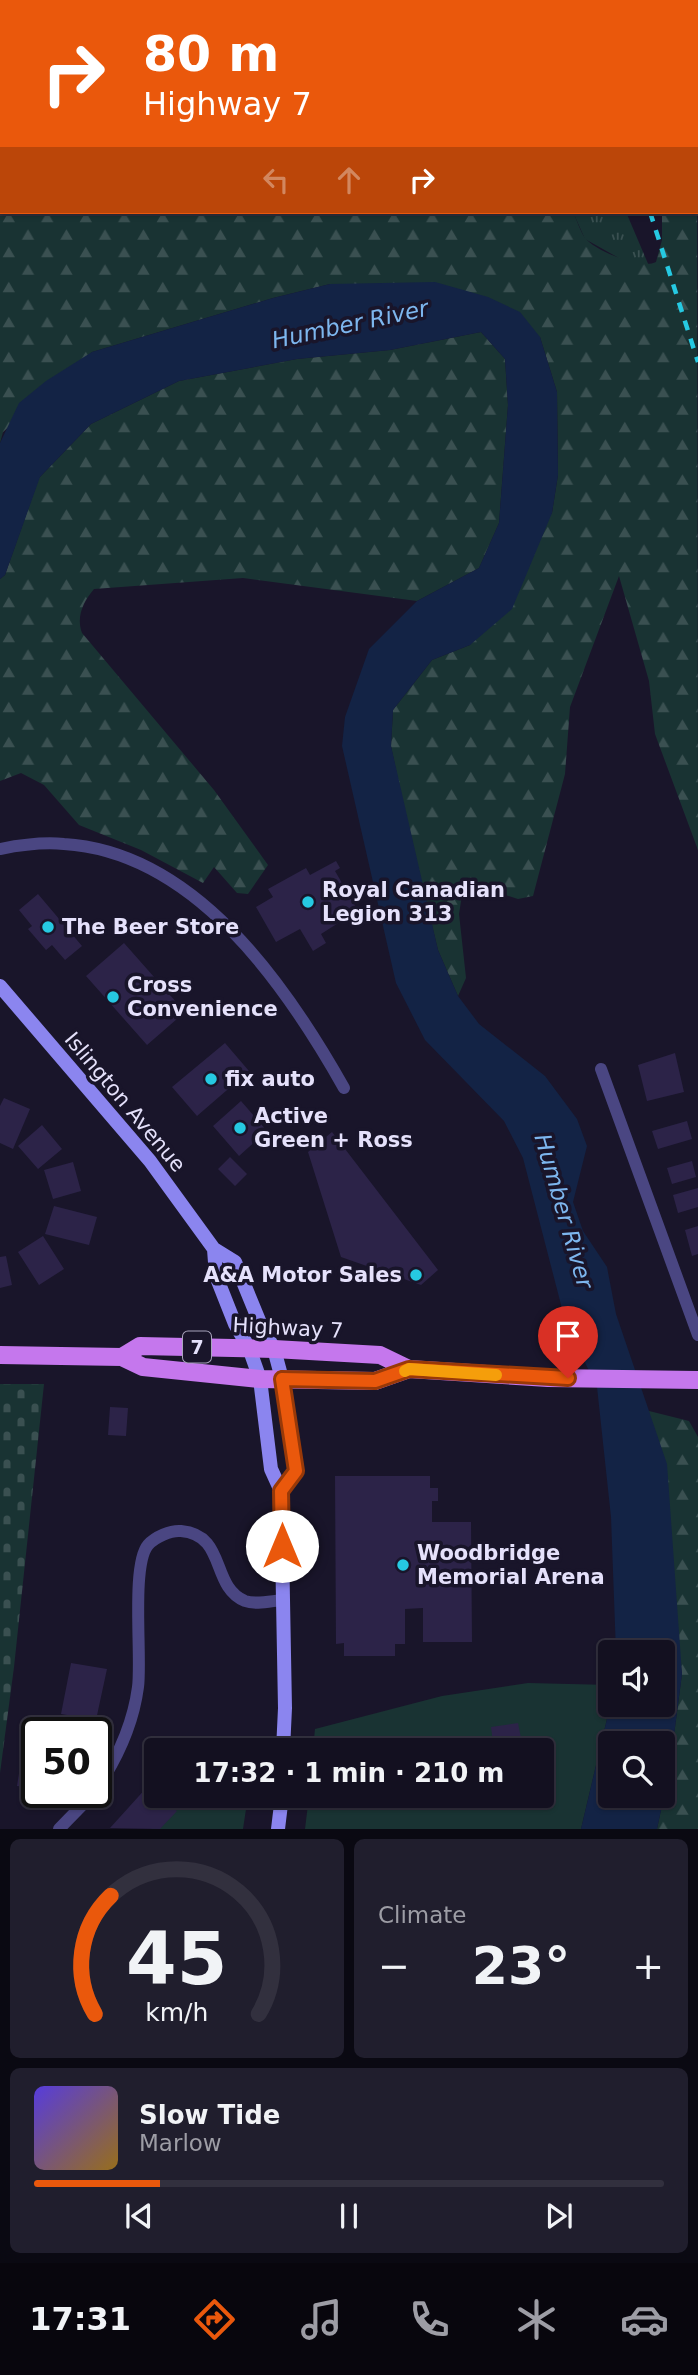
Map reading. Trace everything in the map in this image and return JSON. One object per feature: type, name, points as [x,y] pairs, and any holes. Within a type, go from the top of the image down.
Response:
[{"type":"main road","name":"Islington Avenue","points":[[0,986],[150,1161],[214,1249],[235,1262],[260,1323],[274,1349],[282,1379],[296,1471],[281,1491]]},
{"type":"main road","name":"Islington Avenue","points":[[214,1249],[216,1276],[260,1379],[271,1469],[281,1491],[284,1738]]},
{"type":"main road","name":"Highway 7","points":[[122,1357],[139,1346],[274,1349],[380,1355],[409,1369],[548,1378],[691,1380]]},
{"type":"main road","name":"Highway 7","points":[[0,1355],[122,1357],[142,1367],[260,1379],[375,1381],[409,1369]]},
{"type":"main road","points":[[278,1829],[281,1808]]},
{"type":"street","points":[[0,849],[54,844],[86,846],[127,858],[179,886],[233,930],[317,1040],[344,1088]]},
{"type":"street","points":[[601,1069],[698,1335]]},
{"type":"street","points":[[112,1764],[127,1732],[138,1686],[140,1573],[147,1546],[162,1535],[181,1531],[198,1536],[210,1545],[219,1562],[221,1578],[232,1592],[247,1602],[282,1600]]},
{"type":"street","points":[[59,1829],[79,1808]]},
{"type":"green space","points":[[0,214],[574,214],[583,235],[590,243],[618,258],[649,264],[656,262],[662,240],[662,214],[697,214],[698,850],[655,734],[649,681],[619,576],[570,707],[565,774],[533,896],[518,899],[464,882],[459,914],[466,978],[458,996],[438,950],[404,808],[391,746],[393,710],[432,660],[470,645],[552,513],[558,475],[557,392],[540,337],[330,284],[273,298],[92,352],[3,432],[0,443]]},
{"type":"green space","points":[[574,214],[627,214],[649,266],[626,262],[585,239]]},
{"type":"green space","points":[[481,332],[505,359],[508,405],[499,523],[479,568],[417,601],[243,578],[94,589],[84,604],[80,615],[82,633],[214,790],[268,865],[248,894],[237,893],[214,867],[203,883],[141,850],[79,825],[44,785],[21,773],[0,781],[0,579],[5,575],[39,478],[91,424],[179,381],[297,359],[390,350]]},
{"type":"green space","points":[[0,1384],[44,1384],[0,1773]]},
{"type":"green space","points":[[649,1411],[689,1421],[698,1437],[698,1829],[657,1829],[662,1808],[675,1808],[675,1731],[682,1674]]},
{"type":"green space","points":[[528,1683],[598,1685],[598,1717],[607,1717],[604,1731],[598,1731],[598,1757],[581,1829],[305,1829],[308,1808],[554,1808],[554,1738],[314,1738],[315,1729],[442,1696]]},
{"type":"green space","points":[[174,1808],[246,1808],[243,1829],[151,1829]]},
{"type":"water","name":"Humber River","points":[[435,282],[488,297],[520,312],[540,337],[557,392],[558,475],[552,513],[512,609],[470,645],[432,660],[393,710],[391,746],[438,950],[458,996],[479,1024],[545,1076],[577,1119],[587,1146],[573,1202],[583,1231],[607,1267],[616,1314],[667,1464],[682,1674],[675,1731],[604,1731],[607,1717],[675,1717],[675,1640],[616,1640],[611,1517],[597,1387],[566,1324],[523,1158],[504,1121],[425,1040],[396,983],[342,746],[345,717],[369,649],[417,601],[479,568],[499,523],[508,405],[505,359],[481,332],[390,350],[297,359],[179,381],[91,424],[40,477],[5,575],[0,579],[0,443],[19,403],[46,381],[92,352],[273,298],[330,284]]},
{"type":"water","points":[[598,1757],[598,1808],[662,1808],[657,1829],[581,1829]]},
{"type":"building","name":"Royal Canadian Legion 313","points":[[336,861],[340,868],[335,871],[356,907],[349,911],[351,915],[321,934],[326,943],[313,951],[300,929],[276,942],[256,907],[273,897],[268,889],[306,868],[310,875]]},
{"type":"building","name":"The Beer Store","points":[[38,894],[82,946],[65,960],[52,945],[46,950],[28,929],[32,926],[19,910]]},
{"type":"building","points":[[124,943],[185,1012],[147,1045],[86,976]]},
{"type":"building","name":"fix auto","points":[[225,1043],[249,1071],[197,1116],[172,1087]]},
{"type":"building","points":[[675,1053],[684,1092],[647,1101],[638,1065]]},
{"type":"building","points":[[4,1098],[30,1109],[13,1149],[0,1143],[0,1106]]},
{"type":"building","name":"Active Green + Ross","points":[[241,1101],[267,1131],[239,1156],[213,1126]]},
{"type":"building","points":[[687,1121],[692,1139],[658,1149],[652,1131]]},
{"type":"building","points":[[42,1125],[62,1149],[38,1169],[18,1146]]},
{"type":"building","points":[[332,1132],[438,1270],[421,1285],[341,1257],[308,1152]]},
{"type":"building","points":[[230,1157],[247,1174],[235,1186],[218,1169]]},
{"type":"building","points":[[692,1161],[696,1177],[672,1184],[667,1168]]},
{"type":"building","points":[[73,1162],[81,1191],[53,1199],[44,1170]]},
{"type":"building","points":[[698,1188],[698,1207],[678,1213],[673,1195]]},
{"type":"building","points":[[54,1206],[97,1217],[89,1245],[45,1234]]},
{"type":"building","points":[[698,1226],[698,1254],[692,1256],[685,1230]]},
{"type":"building","points":[[43,1236],[64,1269],[39,1285],[18,1252]]},
{"type":"building","points":[[6,1256],[12,1285],[0,1288],[0,1257]]},
{"type":"building","points":[[110,1407],[128,1408],[126,1436],[108,1435]]},
{"type":"building","name":"Woodbridge Memorial Arena","points":[[335,1476],[430,1476],[430,1488],[438,1488],[438,1501],[432,1501],[432,1522],[471,1522],[472,1642],[423,1642],[423,1608],[405,1609],[405,1644],[395,1644],[395,1656],[344,1656],[344,1643],[336,1644]]},
{"type":"building","points":[[71,1663],[107,1669],[97,1717],[61,1714]]},
{"type":"building","points":[[518,1723],[521,1738],[492,1738],[491,1727]]},
{"type":"building","points":[[21,1761],[21,1786],[17,1786]]},
{"type":"building","points":[[144,1790],[144,1808],[174,1808],[177,1811],[160,1829],[110,1828]]},
{"type":"railway","points":[[651,214],[698,362]]},
{"type":"slow traffic","points":[[405,1371],[409,1369],[496,1375]]},
{"type":"place","name":"Royal Canadian Legion 313","points":[[308,902]]},
{"type":"place","name":"The Beer Store","points":[[48,927]]},
{"type":"place","name":"Cross Convenience","points":[[113,997]]},
{"type":"place","name":"fix auto","points":[[211,1079]]},
{"type":"place","name":"Active Green + Ross","points":[[240,1128]]},
{"type":"place","name":"A&A Motor Sales","points":[[416,1275]]},
{"type":"place","name":"Woodbridge Memorial Arena","points":[[403,1565]]},
{"type":"route","points":[[282,1546],[281,1491],[296,1471],[282,1379],[375,1381],[409,1369],[568,1378]]}]
